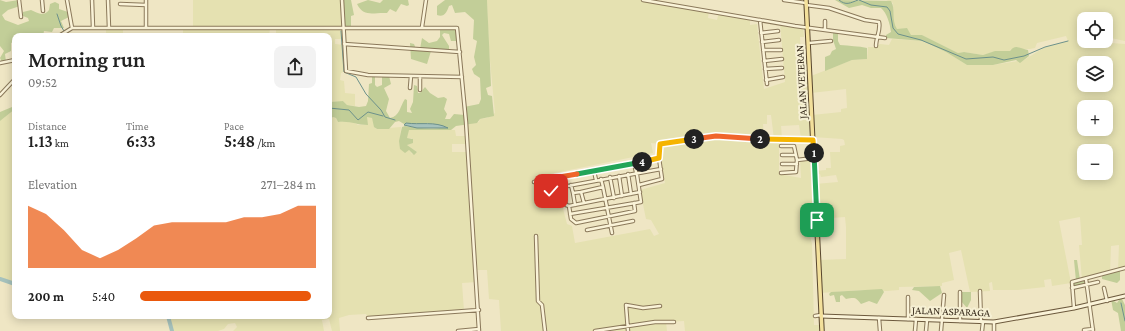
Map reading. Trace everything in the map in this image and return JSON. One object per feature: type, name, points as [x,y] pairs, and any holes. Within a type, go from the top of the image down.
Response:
[{"type":"main road","name":"JALAN VETERAN","points":[[806,3],[822,331]]},
{"type":"street","points":[[19,0],[21,17]]},
{"type":"street","points":[[42,0],[43,11]]},
{"type":"street","points":[[67,0],[72,28]]},
{"type":"street","points":[[92,0],[93,28]]},
{"type":"street","points":[[108,0],[109,28]]},
{"type":"street","points":[[146,0],[146,28]]},
{"type":"street","points":[[342,0],[344,68],[346,72],[368,75],[462,78]]},
{"type":"street","points":[[422,27],[426,0]]},
{"type":"street","points":[[644,0],[760,20],[885,38]]},
{"type":"street","points":[[784,0],[829,8],[867,20],[879,22],[879,33],[876,36],[876,46]]},
{"type":"street","points":[[120,4],[146,5]]},
{"type":"street","points":[[760,20],[767,84]]},
{"type":"street","points":[[825,21],[825,29]]},
{"type":"street","points":[[62,33],[72,28],[457,28],[479,310],[479,330],[458,331]]},
{"type":"street","points":[[762,33],[778,31]]},
{"type":"street","points":[[762,42],[779,40]]},
{"type":"street","points":[[809,43],[831,41]]},
{"type":"street","points":[[344,44],[460,52]]},
{"type":"street","points":[[763,50],[781,50]]},
{"type":"street","points":[[764,61],[782,59]]},
{"type":"street","points":[[0,63],[12,61]]},
{"type":"street","points":[[765,70],[782,68]]},
{"type":"street","points":[[410,88],[411,76]]},
{"type":"street","points":[[420,77],[420,90]]},
{"type":"street","points":[[766,80],[783,77]]},
{"type":"street","points":[[0,93],[12,81]]},
{"type":"street","points":[[639,185],[662,179],[659,158],[660,144],[706,137],[813,140]]},
{"type":"street","points":[[780,146],[794,146],[796,155],[795,173],[781,173]]},
{"type":"street","points":[[782,155],[796,155]]},
{"type":"street","points":[[534,182],[659,158]]},
{"type":"street","points":[[796,160],[814,158]]},
{"type":"street","points":[[570,214],[642,201],[634,164]]},
{"type":"street","points":[[782,164],[796,164]]},
{"type":"street","points":[[562,187],[610,177],[661,169]]},
{"type":"street","points":[[594,171],[596,180]]},
{"type":"street","points":[[628,174],[632,194]]},
{"type":"street","points":[[618,176],[622,196]]},
{"type":"street","points":[[560,177],[566,204],[569,206],[572,221],[576,223],[635,211],[634,203]]},
{"type":"street","points":[[610,177],[614,198]]},
{"type":"street","points":[[548,179],[549,191]]},
{"type":"street","points":[[601,179],[612,233]]},
{"type":"street","points":[[539,181],[540,190],[563,191]]},
{"type":"street","points":[[571,185],[575,205]]},
{"type":"street","points":[[573,193],[603,188]]},
{"type":"street","points":[[581,192],[584,203]]},
{"type":"street","points":[[569,206],[640,192]]},
{"type":"street","points":[[588,230],[633,221]]},
{"type":"street","points":[[536,236],[538,301],[542,305],[544,331]]},
{"type":"street","points":[[1074,308],[1072,288],[1073,282],[1125,268]]},
{"type":"street","points":[[1084,330],[1093,330],[1086,279]]},
{"type":"street","points":[[1072,288],[1098,282]]},
{"type":"street","points":[[1104,288],[1107,301]]},
{"type":"street","points":[[980,291],[982,331]]},
{"type":"street","points":[[960,292],[960,321]]},
{"type":"street","points":[[941,331],[944,295]]},
{"type":"street","name":"JALAN ASPARAGA","points":[[821,316],[994,322],[1090,305],[1125,296]]},
{"type":"street","points":[[908,297],[908,319]]},
{"type":"street","points":[[628,331],[626,305],[643,308],[660,306]]},
{"type":"street","points":[[368,318],[479,310]]},
{"type":"street","points":[[815,316],[821,316]]},
{"type":"street","points":[[879,317],[880,331]]},
{"type":"street","points":[[915,331],[916,319]]},
{"type":"street","points":[[926,331],[927,320]]},
{"type":"street","points":[[595,331],[627,326],[674,322]]},
{"type":"street","points":[[994,322],[994,331]]},
{"type":"shaded area","points":[[193,0],[342,0],[343,39],[335,39],[335,44],[344,45],[345,71],[341,73],[340,80],[344,81],[345,93],[355,94],[355,106],[347,105],[343,101],[332,102],[332,33],[276,33],[276,28],[270,28],[269,33],[183,33],[183,28],[193,28]]},
{"type":"shaded area","points":[[487,0],[643,0],[709,11],[708,18],[717,20],[719,12],[750,17],[750,25],[757,24],[764,89],[785,82],[780,23],[803,27],[804,37],[800,37],[801,59],[810,59],[811,76],[852,60],[867,59],[868,47],[875,47],[880,44],[889,45],[892,39],[923,41],[946,52],[967,65],[993,65],[1024,60],[1045,47],[1068,41],[1066,36],[1037,43],[1035,48],[1030,49],[1011,49],[1010,51],[997,51],[983,55],[964,52],[958,53],[922,35],[911,35],[907,29],[897,29],[894,24],[893,3],[886,0],[1125,0],[1125,41],[1113,38],[1113,12],[1077,12],[1077,48],[1113,48],[1113,43],[1125,44],[1125,268],[1118,271],[1119,245],[1111,246],[1110,273],[1082,280],[1079,245],[1082,245],[1080,217],[1059,221],[1071,283],[1052,286],[1051,279],[1044,280],[1045,287],[1018,290],[993,290],[992,282],[989,283],[990,291],[970,292],[961,250],[949,253],[954,280],[942,283],[942,286],[899,287],[899,290],[887,291],[862,290],[820,293],[819,260],[846,259],[845,217],[806,220],[812,244],[814,325],[822,325],[822,331],[685,331],[684,321],[666,322],[667,331],[501,331],[499,300],[489,299],[487,270],[476,270],[477,282],[462,283],[464,311],[368,318],[366,314],[349,315],[339,318],[340,331],[332,331],[329,319],[332,319],[332,118],[336,118],[338,122],[352,121],[358,125],[367,125],[367,116],[372,118],[376,129],[401,127],[400,139],[406,151],[409,150],[412,154],[417,152],[407,145],[408,143],[413,143],[412,138],[407,138],[408,130],[455,130],[456,136],[466,136],[466,124],[479,122],[480,119],[487,118],[495,113],[489,50]],"holes":[[[846,89],[847,108],[841,109],[841,112],[812,115],[811,93]],[[767,115],[771,115],[774,139],[782,139],[781,126],[799,125],[801,139],[813,140],[813,137],[842,139],[844,140],[845,145],[840,146],[840,152],[830,152],[831,168],[814,171],[814,158],[800,160],[801,178],[779,174],[779,142],[764,139],[763,124],[767,124]],[[651,143],[660,144],[659,158],[665,183],[640,190],[646,219],[651,220],[659,234],[654,236],[650,229],[575,243],[572,226],[567,224],[560,197],[538,195],[535,177],[653,153]],[[452,144],[467,144],[468,152],[452,152]],[[820,174],[821,177],[836,175],[838,182],[815,184],[815,175]]]},
{"type":"shaded area","points":[[106,28],[123,29],[123,33],[106,33]]},
{"type":"shaded area","points":[[12,111],[12,283],[0,279],[0,121]]},
{"type":"shaded area","points":[[169,319],[329,319],[322,320],[324,331],[233,331],[237,327],[235,323],[228,324],[224,329],[218,331],[172,331]]},
{"type":"green space","points":[[0,0],[6,2],[19,0],[20,6],[8,10],[2,15],[5,20],[18,25],[29,21],[28,18],[23,16],[23,12],[31,10],[43,14],[49,10],[50,4],[55,2],[59,4],[59,9],[68,12],[69,17],[61,21],[64,28],[54,28],[52,32],[44,31],[44,33],[12,33],[11,51],[5,54],[6,62],[2,62],[0,58],[4,51],[0,46]]},
{"type":"green space","points":[[342,0],[351,0],[354,15],[351,16],[351,27],[343,27]]},
{"type":"green space","points":[[368,0],[380,3],[383,0],[408,0],[409,5],[407,6],[401,4],[396,12],[390,9],[387,13],[366,13],[357,4]]},
{"type":"green space","points":[[445,0],[487,0],[491,86],[486,88],[488,95],[492,96],[494,116],[480,119],[477,123],[456,126],[451,130],[409,130],[407,138],[413,139],[413,143],[407,145],[417,152],[414,155],[409,150],[405,153],[400,149],[399,141],[402,127],[405,126],[430,129],[445,127],[426,123],[417,125],[404,124],[399,121],[395,122],[389,129],[377,129],[374,127],[372,118],[367,117],[368,125],[338,122],[336,118],[332,118],[332,102],[343,101],[347,105],[359,107],[366,106],[368,101],[369,84],[372,83],[372,75],[375,75],[375,85],[377,87],[382,85],[382,75],[389,76],[391,84],[384,88],[389,99],[386,111],[390,118],[398,113],[405,99],[407,100],[407,112],[412,113],[410,109],[413,102],[414,85],[417,86],[418,93],[420,93],[425,87],[430,93],[438,98],[444,97],[447,99],[444,109],[447,114],[445,119],[450,119],[454,114],[465,115],[464,107],[479,104],[481,99],[480,78],[474,74],[472,69],[476,65],[474,57],[477,41],[473,39],[474,20],[465,12],[455,13],[452,5],[449,6],[442,16],[439,16],[437,15],[437,6]]},
{"type":"green space","points":[[835,0],[891,1],[894,22],[897,29],[907,28],[911,35],[922,35],[958,53],[964,52],[983,55],[995,51],[1010,51],[1014,47],[1018,47],[1028,50],[1029,56],[1020,63],[1016,60],[993,65],[967,65],[946,52],[923,41],[886,38],[886,35],[891,32],[891,29],[887,16],[881,8],[871,8],[862,5],[849,8]]},
{"type":"green space","points":[[440,27],[455,27],[459,32],[459,41],[451,41],[449,34],[444,33],[442,35],[449,46],[449,50],[431,51],[427,64],[411,59],[410,43],[414,44],[416,49],[420,49],[422,38],[429,43],[437,41],[440,37]]},
{"type":"green space","points":[[833,30],[838,32],[838,41],[840,45],[867,48],[867,59],[852,60],[825,71],[825,57],[830,55],[832,51],[836,49],[833,40]]},
{"type":"green space","points":[[12,107],[12,111],[0,121],[0,112]]},
{"type":"green space","points":[[1074,260],[1077,260],[1080,280],[1086,279],[1086,284],[1072,288],[1072,282],[1076,281]]},
{"type":"green space","points":[[1120,270],[1120,280],[1117,283],[1102,279],[1102,275]]},
{"type":"green space","points":[[940,286],[942,293],[930,301],[919,291],[912,290],[914,287]]},
{"type":"green space","points":[[882,289],[884,292],[877,304],[869,301],[861,304],[855,298],[846,299],[842,295],[840,296],[840,302],[836,302],[834,295],[830,296],[829,294],[831,292]]},
{"type":"green space","points":[[960,292],[971,292],[971,300],[967,308],[961,301]]},
{"type":"green space","points":[[1121,297],[1125,305],[1125,331],[1121,331],[1118,313],[1113,310],[1111,299],[1117,303]]},
{"type":"water","points":[[406,123],[433,124],[448,128],[417,128],[404,125]]},
{"type":"waterway","points":[[839,0],[846,3],[858,0]]},
{"type":"waterway","points":[[859,0],[871,5],[887,7],[890,11],[893,28],[898,34],[921,40],[966,59],[993,57],[1004,60],[1024,56],[1045,47],[1068,41]]},
{"type":"waterway","points":[[57,14],[65,33]]},
{"type":"waterway","points":[[341,31],[344,72],[356,77],[366,94],[381,110],[385,117],[395,120]]},
{"type":"waterway","points":[[332,108],[349,110],[358,120],[368,112],[383,116]]},
{"type":"waterway","points":[[0,279],[12,283]]},
{"type":"waterway","points":[[1121,303],[1125,321]]},
{"type":"waterway","points":[[169,319],[172,331]]},
{"type":"route","points":[[551,191],[549,191],[548,179],[634,164],[659,158],[660,144],[716,136],[768,140],[805,139],[813,140],[817,220]]}]
